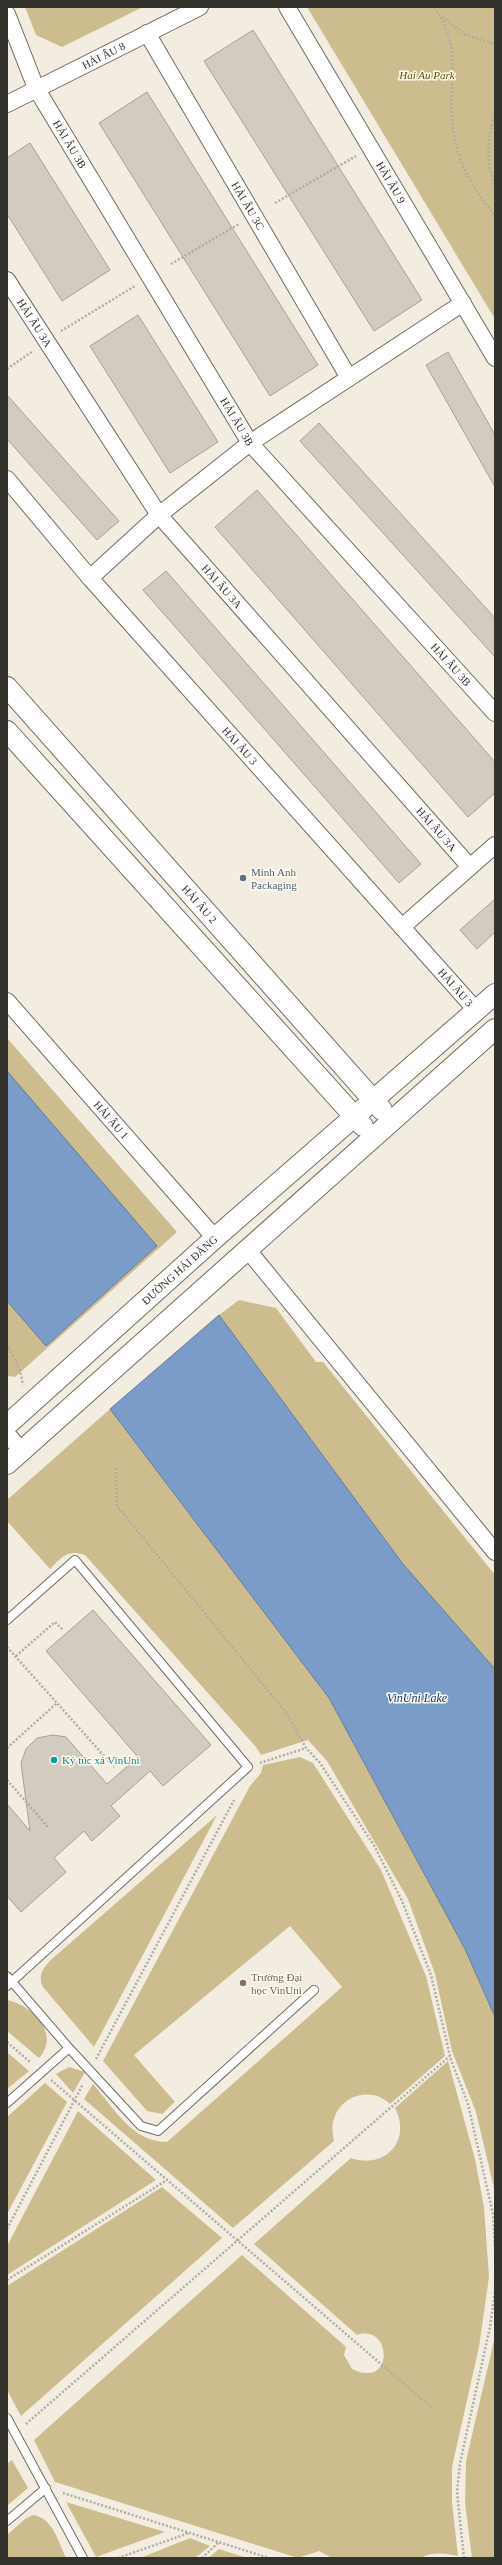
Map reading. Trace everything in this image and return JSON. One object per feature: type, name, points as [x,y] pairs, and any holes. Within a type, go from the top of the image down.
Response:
[{"type":"street","name":"HẢI ÂU 8","points":[[7,104],[36,88],[200,7]]},
{"type":"street","name":"HẢI ÂU 9","points":[[287,7],[495,358]]},
{"type":"street","name":"HẢI ÂU 3B","points":[[7,14],[36,88],[250,443],[495,713]]},
{"type":"street","name":"HẢI ÂU 3C","points":[[147,33],[349,378]]},
{"type":"street","name":"HẢI ÂU 3A","points":[[7,280],[159,515],[470,867]]},
{"type":"street","points":[[90,578],[159,515],[250,443],[463,303]]},
{"type":"street","name":"HẢI ÂU 3","points":[[7,479],[90,578],[476,1010]]},
{"type":"street","name":"HẢI ÂU 2","points":[[7,687],[392,1120]]},
{"type":"street","points":[[7,731],[374,1137]]},
{"type":"street","points":[[402,927],[495,845]]},
{"type":"street","name":"ĐƯỜNG HẢI ĐĂNG","points":[[7,1425],[215,1238],[495,994]]},
{"type":"street","name":"HẢI ÂU 1","points":[[7,1001],[215,1238]]},
{"type":"street","points":[[7,1464],[495,1029]]},
{"type":"street","points":[[247,1249],[495,1552]]},
{"type":"street","points":[[7,1434],[22,1451]]},
{"type":"lane","points":[[7,1620],[75,1560],[248,1767],[9,1981],[68,2048],[141,2126],[158,2131],[314,1990]]},
{"type":"lane","points":[[7,2103],[68,2048]]},
{"type":"lane","points":[[7,2418],[83,2558]]},
{"type":"lane","points":[[7,2521],[46,2488]]},
{"type":"path","points":[[434,7],[442,17],[466,35],[495,44]]},
{"type":"path","points":[[442,17],[449,35],[454,65],[452,127],[459,157],[473,189],[495,215]]},
{"type":"path","points":[[495,112],[487,147],[489,167],[495,186]]},
{"type":"path","points":[[275,203],[356,156]]},
{"type":"path","points":[[171,264],[243,222]]},
{"type":"path","points":[[59,332],[137,285]]},
{"type":"path","points":[[7,369],[35,349]]},
{"type":"path","points":[[7,1344],[20,1370],[23,1386]]},
{"type":"path","points":[[116,1468],[117,1506],[249,1665],[287,1714],[306,1748],[320,1763],[375,1847],[402,1901],[431,1975],[450,2056],[468,2104],[493,2214],[495,2249]]},
{"type":"path","points":[[16,1656],[55,1622],[63,1630]]},
{"type":"path","points":[[7,1647],[114,1767]]},
{"type":"path","points":[[7,1748],[57,1703]]},
{"type":"path","points":[[248,1767],[306,1748]]},
{"type":"path","points":[[7,1780],[48,1827]]},
{"type":"path","points":[[7,2229],[235,1798],[226,1787]]},
{"type":"path","points":[[7,2042],[432,2408]]},
{"type":"path","points":[[16,2433],[450,2056]]},
{"type":"path","points":[[7,2280],[167,2180]]},
{"type":"path","points":[[464,2558],[457,2492],[460,2463],[490,2327],[495,2291]]},
{"type":"path","points":[[46,2488],[269,2558]]},
{"type":"path","points":[[118,2558],[189,2533]]},
{"type":"path","points":[[202,2558],[219,2542]]},
{"type":"green space","points":[[25,7],[143,7],[62,47],[36,35]]},
{"type":"green space","name":"Hai Au Park","points":[[307,7],[495,7],[495,319]]},
{"type":"green space","points":[[7,1038],[177,1232],[15,1377],[7,1376]]},
{"type":"green space","points":[[239,1300],[276,1308],[316,1362],[323,1362],[495,1575],[495,1669],[403,1564],[219,1315]]},
{"type":"green space","points":[[110,1409],[329,1698],[465,1949],[495,2017],[495,2192],[476,2112],[452,2051],[435,1974],[408,1899],[327,1761],[308,1740],[261,1755],[256,1747],[85,1555],[74,1553],[65,1555],[50,1569],[7,1521],[7,1500]]},
{"type":"green space","points":[[300,1757],[313,1763],[381,1870],[426,1976],[445,2056],[390,2104],[383,2098],[375,2095],[366,2095],[350,2099],[343,2104],[333,2122],[332,2130],[334,2141],[233,2228],[84,2099],[93,2084],[116,2113],[134,2130],[155,2140],[167,2142],[342,1987],[290,1926],[134,2055],[175,2102],[162,2114],[147,2111],[103,2061],[250,1786],[261,1773],[263,1765]]},
{"type":"green space","points":[[217,1815],[94,2047],[43,1987],[41,1983],[42,1971],[53,1958]]},
{"type":"green space","points":[[7,2000],[26,2008],[41,2022],[45,2030],[47,2040],[45,2049],[39,2058],[7,2031]]},
{"type":"green space","points":[[7,2052],[29,2071],[7,2089]]},
{"type":"green space","points":[[448,2061],[475,2159],[484,2207],[489,2277],[479,2347],[452,2467],[452,2502],[458,2556],[449,2554],[430,2554],[421,2558],[332,2558],[319,2551],[298,2558],[55,2482],[34,2440],[242,2255],[346,2347],[344,2355],[352,2369],[366,2373],[376,2371],[382,2364],[384,2355],[382,2346],[377,2338],[369,2334],[357,2335],[254,2244],[351,2158],[363,2161],[375,2160],[392,2150],[398,2141],[400,2131],[399,2120],[395,2108]]},
{"type":"green space","points":[[69,2067],[85,2072],[73,2093],[56,2074]]},
{"type":"green space","points":[[45,2083],[67,2102],[7,2214],[7,2117]]},
{"type":"green space","points":[[78,2111],[156,2180],[7,2275],[7,2246]]},
{"type":"green space","points":[[162,2187],[222,2238],[21,2416],[7,2390],[7,2286]]},
{"type":"green space","points":[[495,2336],[495,2558],[472,2558],[465,2503],[466,2461]]},
{"type":"green space","points":[[12,2460],[28,2488],[7,2506],[7,2464]]},
{"type":"green space","points":[[66,2502],[165,2532],[96,2557]]},
{"type":"green space","points":[[33,2515],[40,2517],[50,2525],[66,2558],[7,2558],[7,2535],[25,2519]]},
{"type":"green space","points":[[190,2538],[210,2546],[195,2558],[140,2558]]},
{"type":"green space","points":[[219,2549],[247,2558],[208,2558]]},
{"type":"water","points":[[7,1071],[157,1246],[46,1346],[7,1301]]},
{"type":"water","name":"VinUni Lake","points":[[219,1315],[403,1564],[495,1669],[495,2017],[465,1949],[329,1698],[110,1409]]},
{"type":"building","points":[[253,30],[422,300],[374,331],[204,61]]},
{"type":"building","points":[[147,92],[318,365],[270,396],[99,123]]},
{"type":"building","points":[[30,143],[110,270],[62,301],[7,214],[7,158]]},
{"type":"building","points":[[138,315],[218,442],[170,473],[90,346]]},
{"type":"building","points":[[448,352],[495,435],[495,487],[426,365]]},
{"type":"building","points":[[7,395],[119,521],[97,540],[7,439]]},
{"type":"building","points":[[319,423],[495,618],[495,657],[300,441]]},
{"type":"building","points":[[257,490],[495,762],[495,793],[468,817],[215,527]]},
{"type":"building","points":[[166,571],[421,864],[399,883],[143,590]]},
{"type":"building","points":[[495,899],[495,932],[477,949],[460,930]]},
{"type":"building","name":"Ký túc xá VinUni","points":[[93,1610],[211,1745],[163,1786],[150,1771],[111,1806],[120,1816],[92,1841],[84,1831],[54,1858],[66,1872],[21,1912],[7,1896],[7,1804],[30,1831],[21,1763],[26,1749],[37,1738],[53,1735],[66,1737],[107,1784],[138,1757],[46,1651]]},
{"type":"place","name":"Minh Anh Packaging","points":[[243,878]]},
{"type":"place","name":"Ký túc xá VinUni","points":[[54,1760]]},
{"type":"place","name":"Trường Đại học VinUni","points":[[243,1983]]}]
